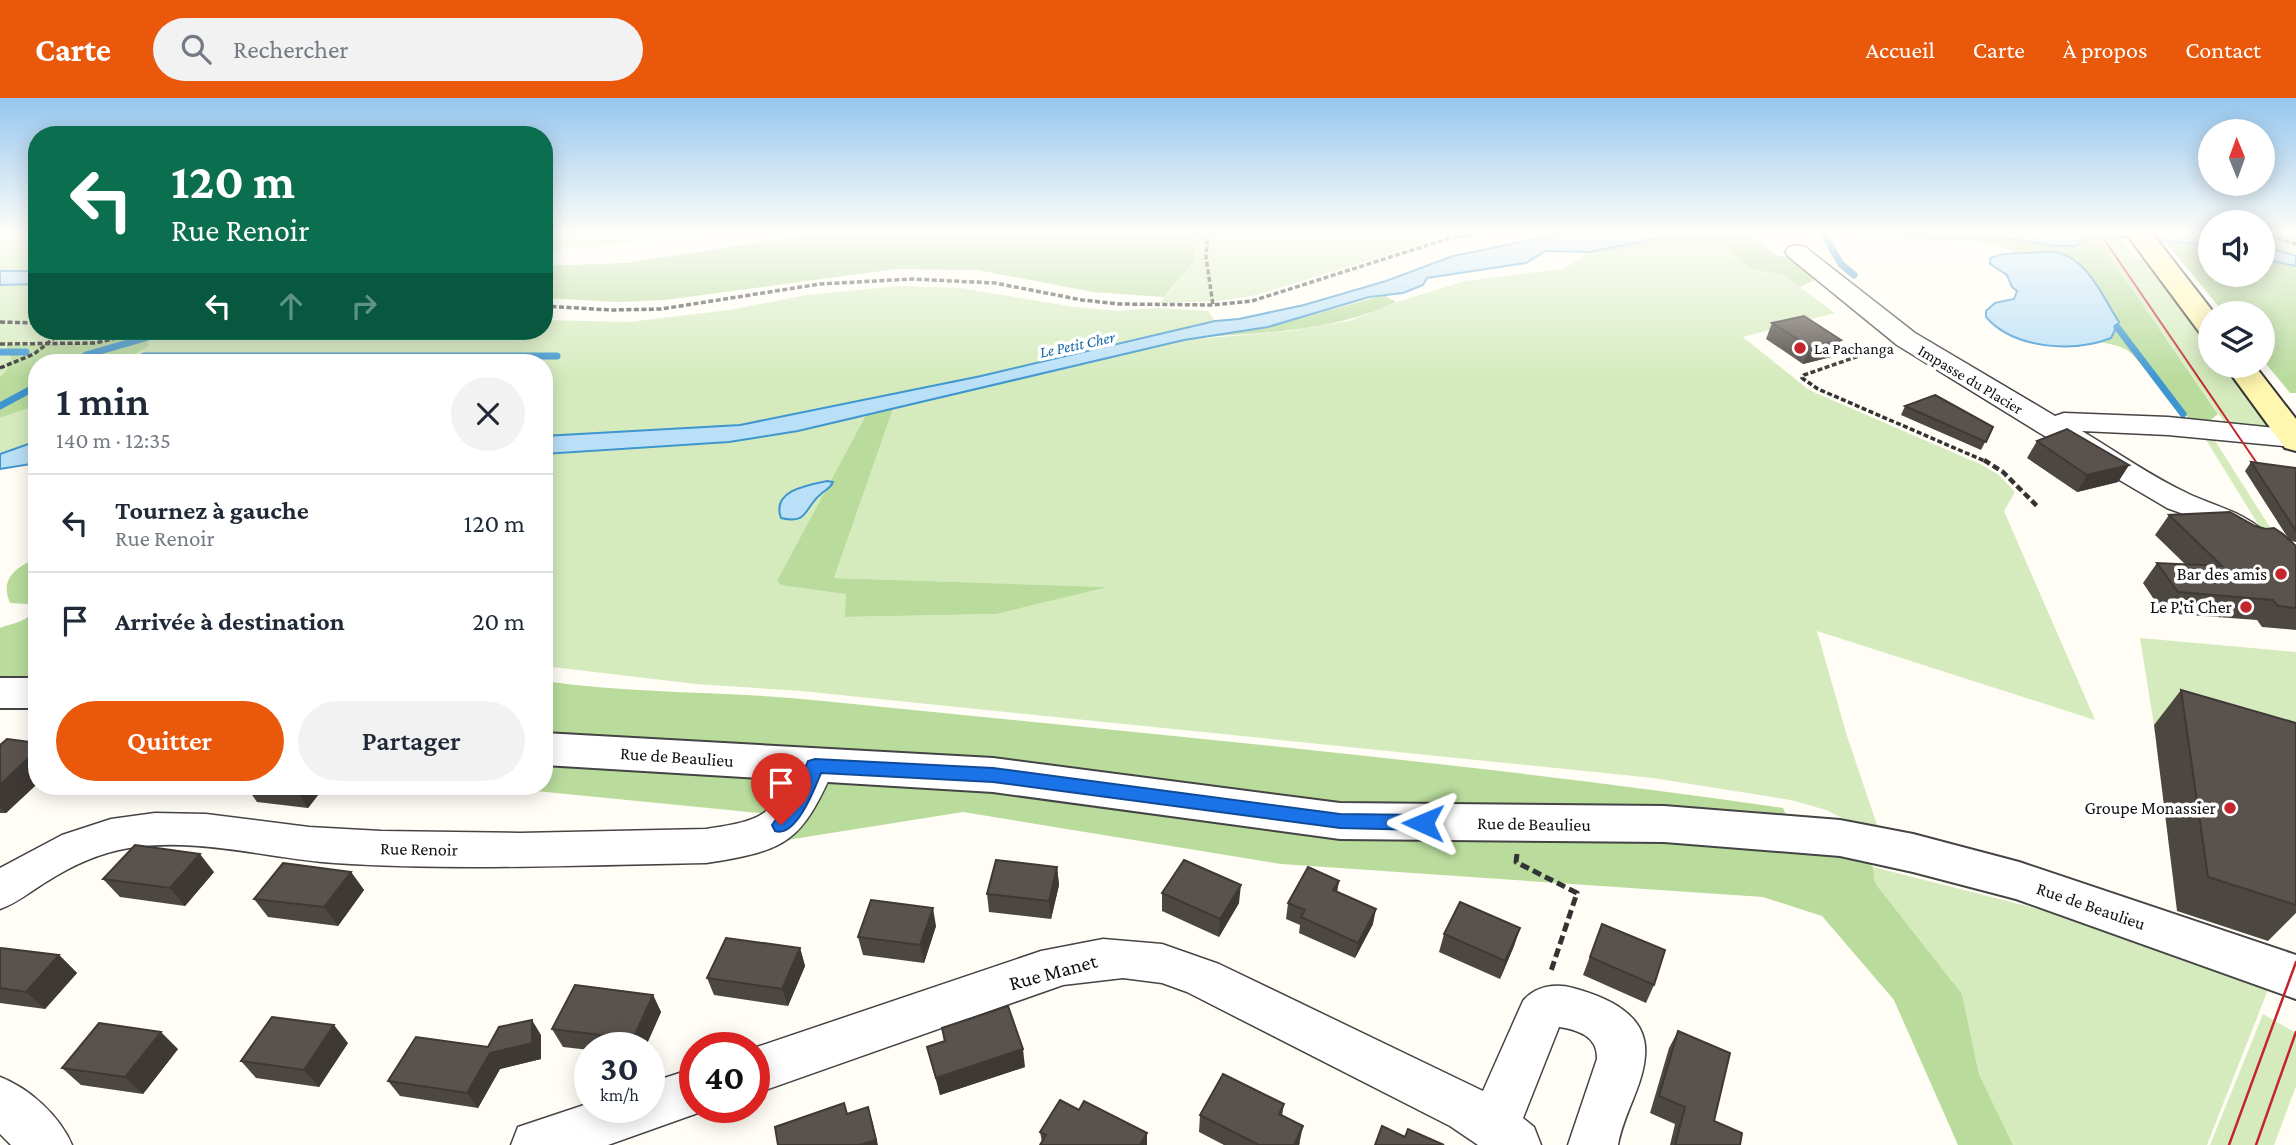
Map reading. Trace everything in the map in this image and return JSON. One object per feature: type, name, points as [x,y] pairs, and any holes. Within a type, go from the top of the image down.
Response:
[{"type":"main road","points":[[2175,281],[2198,311]]},
{"type":"main road","points":[[2248,378],[2290,433]]},
{"type":"street","name":"Impasse du Placier","points":[[1833,281],[1906,340],[2178,501],[2208,512],[2252,537]]},
{"type":"street","points":[[2048,426],[2064,422],[2290,433]]},
{"type":"street","points":[[0,693],[28,693]]},
{"type":"street","name":"Rue de Beaulieu","points":[[553,750],[993,775],[1340,821],[1664,824],[1840,838],[1913,853],[2019,881],[2296,977]]},
{"type":"street","name":"Rue Renoir","points":[[0,891],[28,870],[74,847],[104,837],[156,828],[189,828],[316,845],[419,850],[706,846],[750,840],[769,833],[790,816],[802,797],[815,766]]},
{"type":"street","name":"Rue Manet","points":[[770,1065],[1041,971],[1089,960],[1125,957],[1165,963],[1203,978],[1468,1109],[1506,1136]]},
{"type":"street","points":[[1554,1006],[1565,1006],[1610,1025],[1622,1047],[1621,1059],[1593,1145]]},
{"type":"street","name":"Rue Manet","points":[[1506,1136],[1508,1088],[1540,1016],[1545,1009],[1554,1006]]},
{"type":"street","points":[[0,1100],[47,1145]]},
{"type":"street","points":[[536,1145],[601,1123]]},
{"type":"path","points":[[553,307],[611,310],[661,309],[820,284],[878,281]]},
{"type":"path","points":[[951,281],[995,283],[1082,300],[1120,304],[1213,304],[1252,301],[1315,281]]},
{"type":"path","points":[[1210,281],[1213,304]]},
{"type":"path","points":[[0,322],[28,323]]},
{"type":"path","points":[[34,354],[53,340]]},
{"type":"path","points":[[0,344],[104,340]]},
{"type":"path","points":[[1906,340],[1804,375],[1802,378],[1818,389],[1980,457],[2003,472],[2039,508]]},
{"type":"path","points":[[0,368],[28,358]]},
{"type":"path","points":[[1516,862],[1577,893],[1547,981],[1554,1006]]},
{"type":"green space","points":[[0,281],[28,281],[28,340],[138,340],[90,354],[28,354],[28,370],[0,394]]},
{"type":"green space","points":[[553,281],[808,281],[665,300],[618,302],[553,298]]},
{"type":"green space","points":[[1035,281],[1177,281],[1164,297],[1093,292]]},
{"type":"green space","points":[[1178,281],[1302,281],[1256,295],[1219,301],[1160,303]]},
{"type":"green space","points":[[1465,281],[1792,281],[1835,313],[1743,337],[1809,390],[1982,465],[1999,475],[2015,492],[2004,511],[2095,720],[1817,631],[1847,736],[1877,825],[1858,826],[1826,810],[1791,800],[1653,778],[801,691],[696,684],[553,667],[553,453],[798,431],[866,415],[778,581],[847,594],[846,617],[997,614],[1104,587],[834,578],[893,409],[1184,340],[1288,331],[1349,321],[1397,302]]},
{"type":"green space","points":[[1792,281],[1812,281],[1800,287]]},
{"type":"green space","points":[[2092,281],[2127,281],[2218,414],[2208,422],[2190,421],[2132,354],[2121,347],[2100,342],[2111,338],[2119,322]]},
{"type":"green space","points":[[2127,281],[2165,281],[2198,326],[2198,378],[2237,378],[2271,422],[2268,427],[2227,426]]},
{"type":"green space","points":[[2275,281],[2296,281],[2296,393],[2290,393],[2275,375],[2275,301],[2214,301],[2203,287],[2275,287]]},
{"type":"green space","points":[[899,286],[961,288],[1075,307],[1119,311],[1157,308],[1208,311],[1215,321],[981,376],[740,425],[553,435],[553,354],[132,354],[149,346],[147,340],[553,340],[553,320],[629,322],[729,310],[807,295]]},
{"type":"green space","points":[[1384,295],[1396,302],[1349,319],[1279,331],[1205,337],[1268,327]]},
{"type":"green space","points":[[110,340],[147,340],[149,346],[135,354],[28,354],[28,408],[0,418],[0,377],[10,362],[6,345],[95,343]]},
{"type":"green space","points":[[28,408],[28,444],[0,454],[0,418]]},
{"type":"green space","points":[[893,409],[834,578],[1107,587],[997,614],[845,617],[846,594],[781,585],[777,581],[866,415]]},
{"type":"green space","points":[[2203,435],[2212,436],[2285,551],[2274,550]]},
{"type":"green space","points":[[28,563],[28,604],[10,603],[7,594],[8,580]]},
{"type":"green space","points":[[28,617],[28,693],[0,693],[0,628]]},
{"type":"green space","points":[[2140,638],[2296,652],[2296,766],[2154,725]]},
{"type":"green space","points":[[553,682],[813,700],[1177,736],[1541,776],[1783,808],[1793,832],[1840,838],[1873,867],[1875,883],[1962,994],[1979,1074],[2013,1145],[1958,1145],[1894,1000],[1822,916],[1763,897],[1281,864],[963,812],[787,840],[750,840],[789,816],[553,793]]},
{"type":"green space","points":[[1873,867],[2043,910],[2271,982],[2207,1145],[2013,1145],[1979,1074],[1962,994],[1875,883]]},
{"type":"green space","points":[[2263,1014],[2296,1033],[2296,1086],[2274,1145],[2210,1145]]},
{"type":"water","points":[[0,281],[28,281],[28,284],[0,285]]},
{"type":"water","name":"Le Petit Cher","points":[[1386,281],[1425,281],[1423,285],[1403,293],[1369,297],[1268,327],[1184,340],[798,431],[729,442],[553,453],[553,435],[740,425],[981,376],[1215,321],[1239,319],[1304,305]]},
{"type":"water","points":[[2009,281],[2094,281],[2119,322],[2111,338],[2096,343],[2062,346],[2028,342],[1998,328],[1986,317],[1986,311],[1995,303],[2014,299],[2017,291]]},
{"type":"water","points":[[28,444],[28,464],[0,469],[0,454]]},
{"type":"water","points":[[833,482],[805,514],[797,519],[781,518],[779,509],[786,495],[801,487]]},
{"type":"building","points":[[1804,316],[1841,340],[1810,347],[1772,323]]},
{"type":"building","points":[[1935,395],[1993,427],[1986,442],[1905,406]]},
{"type":"building","points":[[2067,429],[2129,465],[2087,475],[2037,441]]},
{"type":"building","points":[[2251,462],[2296,468],[2296,531]]},
{"type":"building","points":[[2230,512],[2255,526],[2274,528],[2296,546],[2296,608],[2278,606],[2273,600],[2178,592],[2157,563],[2222,566],[2169,515]]},
{"type":"building","points":[[2181,690],[2296,723],[2296,905],[2208,877]]},
{"type":"building","points":[[7,739],[28,742],[28,759],[0,785],[0,745]]},
{"type":"building","points":[[135,845],[200,854],[170,888],[103,879]]},
{"type":"building","points":[[996,860],[1057,867],[1049,901],[987,894]]},
{"type":"building","points":[[1184,860],[1241,885],[1220,919],[1162,893]]},
{"type":"building","points":[[283,863],[351,872],[324,907],[254,899]]},
{"type":"building","points":[[1308,867],[1339,881],[1333,890],[1376,909],[1358,943],[1301,917],[1305,910],[1288,903]]},
{"type":"building","points":[[871,900],[933,908],[920,945],[858,937]]},
{"type":"building","points":[[1460,902],[1520,928],[1505,961],[1444,934]]},
{"type":"building","points":[[1602,924],[1665,950],[1654,985],[1590,957]]},
{"type":"building","points":[[726,938],[800,948],[782,989],[707,978]]},
{"type":"building","points":[[1,948],[59,955],[26,992],[0,988]]},
{"type":"building","points":[[575,985],[653,995],[636,1032],[576,1032],[552,1029]]},
{"type":"building","points":[[1008,1006],[1023,1049],[936,1078],[927,1047],[945,1041],[942,1028]]},
{"type":"building","points":[[272,1017],[334,1025],[304,1070],[241,1061]]},
{"type":"building","points":[[532,1020],[532,1043],[490,1053],[467,1093],[388,1081],[416,1037],[488,1047],[499,1027]]},
{"type":"building","points":[[99,1023],[161,1032],[125,1077],[62,1068]]},
{"type":"building","points":[[1678,1031],[1730,1053],[1714,1121],[1742,1133],[1740,1145],[1675,1145],[1685,1107],[1659,1096]]},
{"type":"building","points":[[1223,1074],[1284,1104],[1279,1114],[1303,1126],[1294,1145],[1259,1145],[1200,1115]]},
{"type":"building","points":[[1060,1100],[1079,1110],[1084,1101],[1147,1133],[1140,1145],[1040,1145],[1046,1135],[1040,1132]]},
{"type":"building","points":[[844,1103],[847,1114],[868,1107],[876,1140],[860,1145],[778,1145],[775,1127]]},
{"type":"building","points":[[1382,1126],[1405,1137],[1408,1129],[1444,1145],[1375,1145]]},
{"type":"waterway","points":[[2117,327],[2183,414]]},
{"type":"waterway","points":[[89,354],[138,340]]},
{"type":"waterway","points":[[0,352],[26,352]]},
{"type":"waterway","points":[[0,406],[28,391]]},
{"type":"tram line","points":[[2132,281],[2267,478]]},
{"type":"tram line","points":[[2229,1145],[2296,962]]},
{"type":"tram line","points":[[2256,1145],[2296,1032]]},
{"type":"place","name":"La Pachanga","points":[[1800,348]]},
{"type":"place","name":"Bar des amis","points":[[2281,574]]},
{"type":"place","name":"Le P'ti Cher","points":[[2246,607]]},
{"type":"place","name":"Groupe Monassier","points":[[2230,808]]},
{"type":"route","points":[[781,825],[802,797],[815,766],[993,775],[1340,821],[1423,823]]}]
